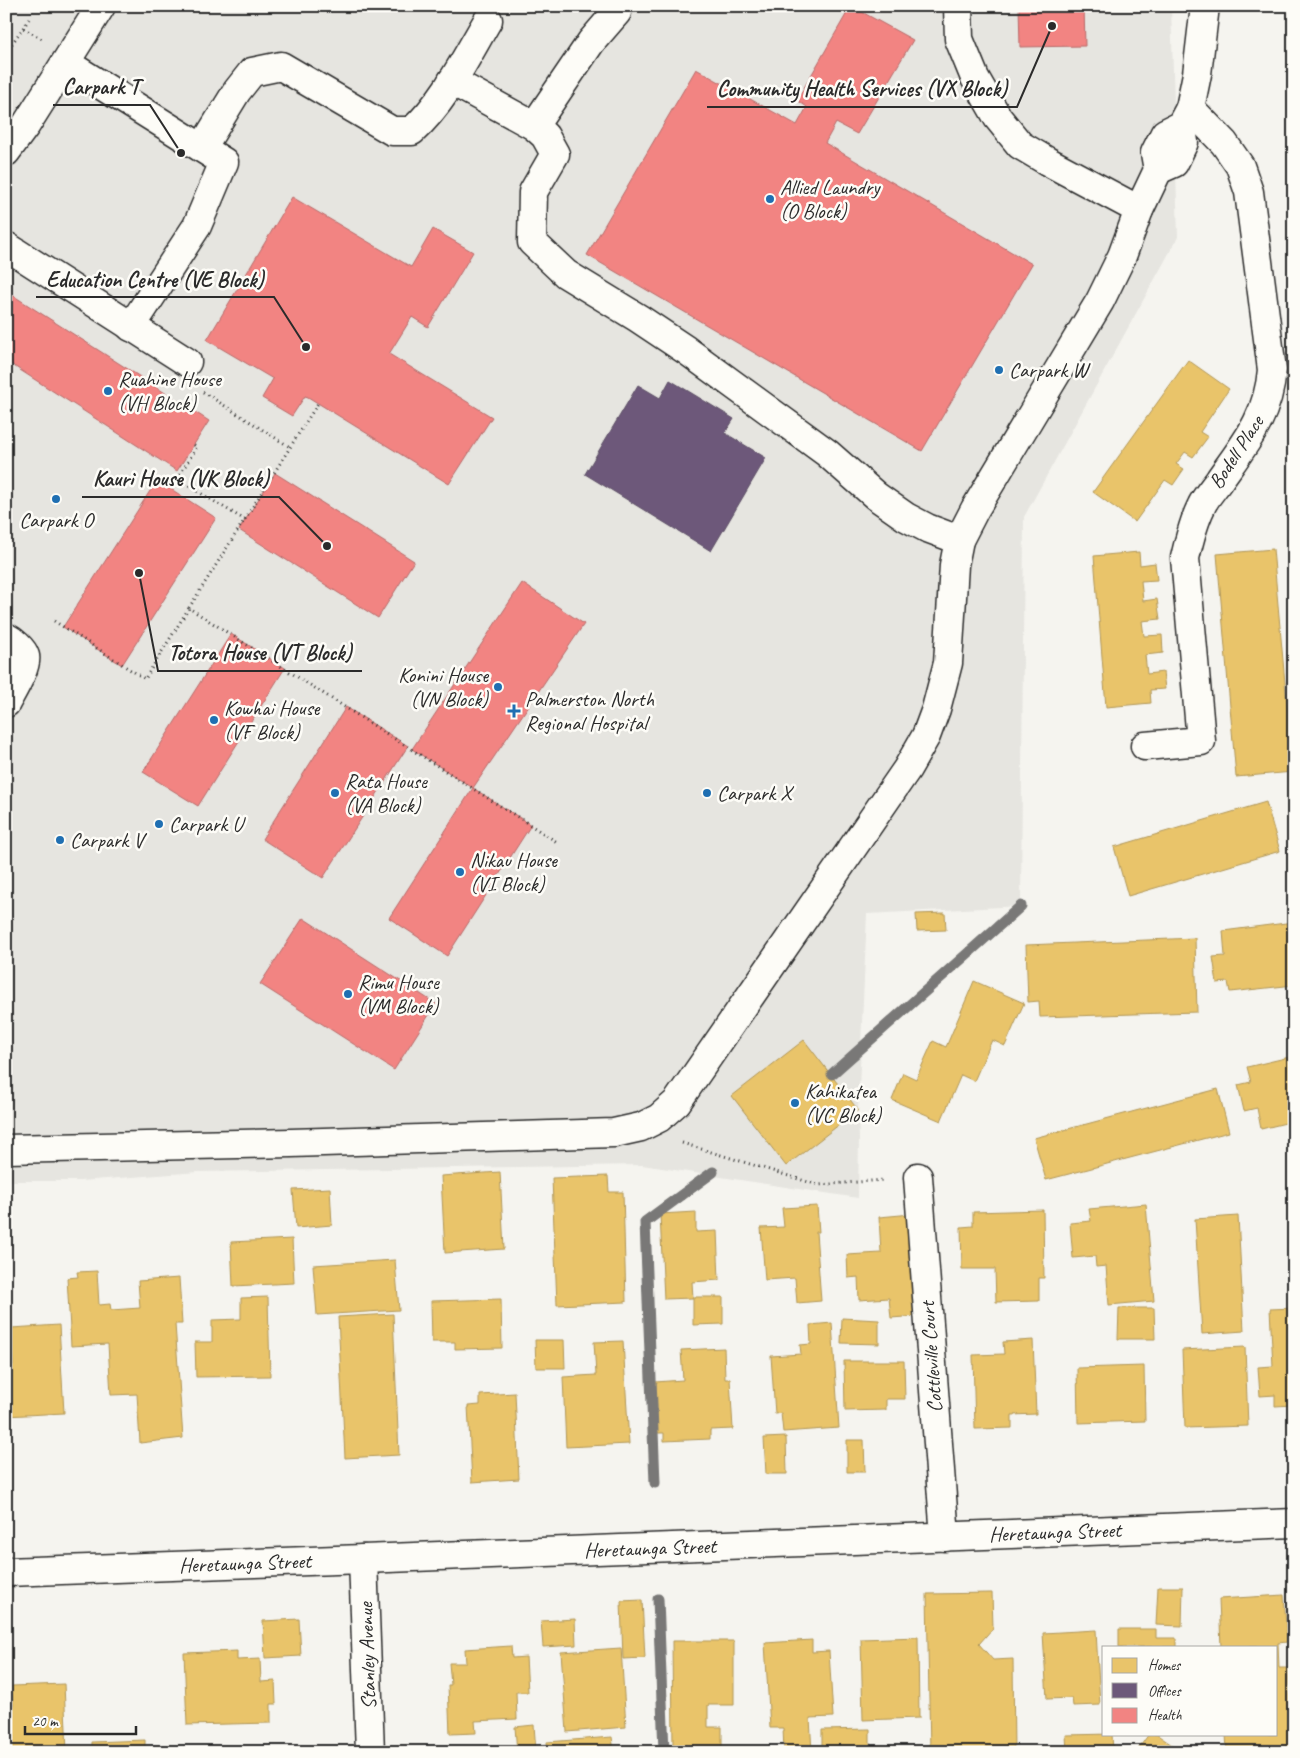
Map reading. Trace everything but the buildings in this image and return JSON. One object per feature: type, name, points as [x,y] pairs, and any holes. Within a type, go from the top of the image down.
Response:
[{"type":"street","points":[[6,152],[26,125],[101,6]]},
{"type":"street","points":[[534,126],[591,42],[617,12],[617,6]]},
{"type":"street","points":[[958,6],[959,39],[975,78],[998,118],[1020,145],[1139,210]]},
{"type":"street","points":[[6,1149],[301,1143],[614,1133],[641,1127],[659,1118],[677,1102],[901,777],[926,736],[936,709],[948,663],[954,565],[959,540],[975,509],[1100,301],[1122,256],[1139,210],[1158,170],[1174,163],[1184,142],[1185,116],[1197,74],[1205,6]]},
{"type":"street","points":[[202,148],[252,72],[281,66],[392,131],[412,132],[428,116],[452,81],[488,20]]},
{"type":"street","points":[[66,63],[224,162],[197,226],[131,327]]},
{"type":"street","points":[[452,81],[534,126],[545,136],[554,154],[533,192],[532,242],[566,274],[638,318],[716,371],[827,453],[876,496],[906,517],[927,528],[959,540]]},
{"type":"street","name":"Bodell Place","points":[[1145,746],[1200,741],[1185,558],[1192,530],[1201,506],[1252,434],[1264,409],[1272,370],[1246,183],[1240,166],[1224,143],[1185,116]]},
{"type":"street","points":[[6,246],[186,362]]},
{"type":"street","points":[[6,703],[24,666],[25,656],[8,638]]},
{"type":"street","name":"Cottleville Court","points":[[918,1177],[944,1537]]},
{"type":"street","name":"Heretaunga Street","points":[[6,1572],[363,1560],[1294,1523]]},
{"type":"street","name":"Stanley Avenue","points":[[363,1560],[370,1752]]},
{"type":"path","points":[[6,52],[29,19]]},
{"type":"path","points":[[23,28],[43,40]]},
{"type":"path","points":[[186,362],[178,376],[290,448]]},
{"type":"path","points":[[54,621],[146,679],[318,403]]},
{"type":"path","points":[[194,445],[196,447],[177,479],[245,520]]},
{"type":"path","points":[[189,608],[557,842]]},
{"type":"path","points":[[659,1118],[672,1140],[818,1185],[918,1177]]},
{"type":"shaded area","name":"Palmerston North Regional Hospital","points":[[6,6],[1171,6],[1178,237],[1024,517],[1021,906],[867,914],[858,1110],[858,1198],[642,1165],[198,1172],[80,1181],[6,1181]]},
{"type":"waterway","points":[[832,1074],[1021,906]]},
{"type":"waterway","points":[[655,1483],[645,1222],[713,1172]]},
{"type":"waterway","points":[[658,1599],[664,1752]]},
{"type":"place","name":"Community Health Services (VX Block)","points":[[1052,26]]},
{"type":"place","name":"Carpark T","points":[[181,153]]},
{"type":"place","name":"Allied Laundry (O Block)","points":[[770,199]]},
{"type":"place","name":"Education Centre (VE Block)","points":[[306,347]]},
{"type":"place","name":"Carpark W","points":[[999,370]]},
{"type":"place","name":"Ruahine House (VH Block)","points":[[108,391]]},
{"type":"place","name":"Carpark O","points":[[56,499]]},
{"type":"place","name":"Kauri House (VK Block)","points":[[327,546]]},
{"type":"place","name":"Totora House (VT Block)","points":[[139,573]]},
{"type":"place","name":"Konini House (VN Block)","points":[[498,687]]},
{"type":"place","name":"Palmerston North Regional Hospital","points":[[514,711]]},
{"type":"place","name":"Kowhai House (VF Block)","points":[[214,720]]},
{"type":"place","name":"Rata House (VA Block)","points":[[335,793]]},
{"type":"place","name":"Carpark X","points":[[707,793]]},
{"type":"place","name":"Carpark U","points":[[159,824]]},
{"type":"place","name":"Carpark V","points":[[60,840]]},
{"type":"place","name":"Nikau House (VI Block)","points":[[460,872]]},
{"type":"place","name":"Rimu House (VM Block)","points":[[348,994]]},
{"type":"place","name":"Kahikatea (VC Block)","points":[[795,1103]]}]
